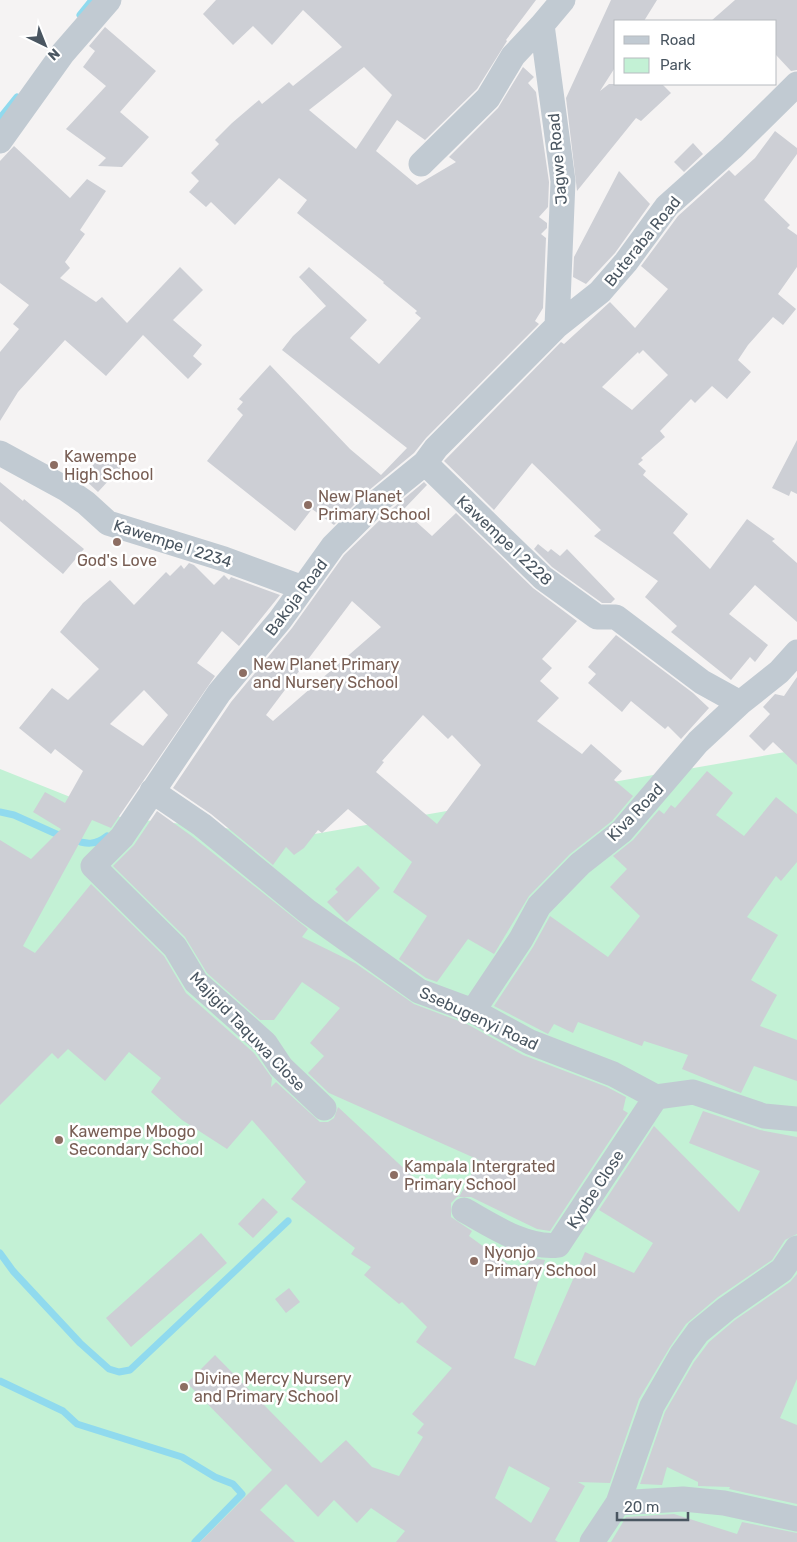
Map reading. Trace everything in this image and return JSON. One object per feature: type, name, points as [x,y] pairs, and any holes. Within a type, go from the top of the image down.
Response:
[{"type":"street","points":[[0,141],[63,53],[108,0]]},
{"type":"street","points":[[421,164],[488,98],[513,56],[563,0]]},
{"type":"street","name":"Jagwe Road","points":[[542,25],[563,181],[557,326]]},
{"type":"street","name":"Buteraba Road","points":[[425,463],[436,448],[557,326],[600,292],[626,262],[667,206],[732,148],[797,84]]},
{"type":"street","name":"Kawempe I 2234","points":[[0,453],[66,489],[86,503],[108,523],[224,559],[303,588]]},
{"type":"street","name":"Bakoja Road","points":[[93,866],[122,837],[219,693],[280,620],[334,546],[377,502],[425,463]]},
{"type":"street","name":"Kawempe I 2228","points":[[425,463],[543,578],[597,617],[616,617],[702,682],[740,703]]},
{"type":"street","name":"Kiva Road","points":[[472,1011],[521,939],[539,906],[580,864],[622,831],[698,742],[740,703],[779,672],[797,652]]},
{"type":"street","name":"Ssebugenyi Road","points":[[152,791],[202,825],[307,910],[419,991],[472,1011],[530,1042],[613,1074],[656,1097]]},
{"type":"street","name":"Majigid Taquwa Close","points":[[93,866],[175,947],[196,982],[265,1043],[281,1067],[324,1108]]},
{"type":"street","points":[[656,1097],[693,1092],[764,1116],[794,1113]]},
{"type":"street","name":"Kyobe Close","points":[[464,1210],[517,1238],[549,1246],[558,1245],[656,1097]]},
{"type":"street","points":[[592,1542],[618,1502],[652,1406],[682,1354],[698,1332],[726,1309],[782,1270],[797,1248]]},
{"type":"street","points":[[618,1502],[683,1499],[724,1503],[797,1519]]},
{"type":"green space","points":[[797,750],[797,1542],[0,1542],[0,769],[123,818],[303,836]]},
{"type":"building","points":[[216,0],[536,0],[506,40],[477,89],[425,140],[397,120],[376,151],[417,185],[456,162],[449,157],[498,108],[523,67],[534,77],[528,83],[536,92],[549,182],[548,207],[539,217],[547,223],[547,228],[541,234],[546,238],[543,308],[535,321],[539,324],[426,438],[414,453],[368,491],[334,525],[312,509],[295,531],[207,461],[243,415],[237,409],[243,402],[239,399],[270,365],[350,449],[381,475],[407,448],[282,350],[293,336],[326,306],[299,277],[309,267],[367,320],[350,338],[379,364],[421,318],[415,313],[417,311],[384,282],[297,213],[307,200],[279,178],[235,225],[211,202],[206,207],[189,192],[199,181],[191,173],[219,144],[215,140],[232,123],[259,100],[262,104],[289,82],[293,86],[342,47],[303,10],[272,45],[253,26],[233,45],[203,14]],"holes":[[[364,67],[392,95],[356,149],[309,110]]]},
{"type":"building","points":[[611,0],[657,0],[645,20],[614,20],[614,69],[600,91],[609,84],[663,85],[671,93],[641,121],[636,118],[577,191],[566,98]]},
{"type":"building","points":[[735,0],[797,0],[797,70],[791,71],[777,56],[777,20],[712,20]]},
{"type":"building","points":[[105,27],[156,71],[120,112],[149,137],[122,167],[98,166],[106,158],[66,129],[106,86],[83,67],[95,51],[89,46]]},
{"type":"building","points":[[775,131],[797,148],[797,154],[764,200],[790,225],[787,228],[797,235],[797,267],[778,294],[796,309],[783,325],[773,317],[748,345],[738,360],[751,372],[727,399],[712,386],[695,403],[691,399],[660,431],[665,437],[641,458],[643,460],[638,464],[646,471],[643,475],[688,514],[673,533],[710,569],[747,519],[775,539],[772,541],[797,563],[797,622],[755,585],[729,614],[768,645],[755,662],[750,657],[731,680],[671,632],[677,626],[645,597],[658,581],[594,536],[601,530],[532,463],[494,510],[444,461],[561,342],[564,344],[610,302],[635,328],[668,289],[641,266],[678,216],[729,170],[735,176],[755,158]],"holes":[[[643,350],[668,375],[632,410],[602,387],[638,352],[639,354]]]},
{"type":"building","points":[[693,143],[703,154],[684,172],[674,162]]},
{"type":"building","points":[[14,146],[70,198],[87,179],[106,191],[80,230],[85,234],[65,262],[70,268],[60,278],[96,302],[102,297],[127,323],[180,267],[203,290],[173,320],[202,345],[193,356],[202,364],[188,379],[143,335],[106,376],[65,340],[18,392],[0,421],[0,352],[19,329],[13,324],[29,305],[0,283],[0,161]]},
{"type":"building","points":[[619,171],[650,204],[615,253],[586,284],[573,277],[574,257]]},
{"type":"building","points":[[797,440],[797,494],[791,491],[789,496],[772,488]]},
{"type":"building","points":[[107,450],[122,466],[98,492],[82,477]]},
{"type":"building","points":[[0,482],[23,501],[24,499],[84,549],[63,574],[0,521]]},
{"type":"building","points":[[424,482],[427,485],[403,510],[432,536],[456,513],[533,588],[577,621],[542,659],[552,668],[540,681],[559,698],[537,721],[582,754],[591,744],[622,771],[614,780],[633,796],[612,821],[570,854],[529,896],[494,954],[468,939],[437,982],[426,978],[399,959],[427,916],[393,892],[412,862],[348,809],[322,833],[318,830],[304,848],[294,855],[286,847],[273,865],[211,814],[173,788],[231,702],[292,628],[344,555],[387,513]],"holes":[[[352,601],[381,627],[273,721],[266,715]],[[423,715],[448,739],[452,735],[481,765],[437,824],[376,772],[384,762],[382,761]]]},
{"type":"building","points":[[538,544],[548,552],[551,549],[560,556],[567,549],[615,599],[611,603],[602,603],[552,567],[534,549]]},
{"type":"building","points":[[189,563],[194,565],[214,585],[224,575],[229,580],[231,577],[280,595],[239,646],[222,631],[197,663],[215,676],[111,828],[92,820],[23,946],[35,953],[91,884],[164,956],[186,993],[254,1053],[272,1078],[271,1087],[276,1082],[320,1122],[328,1122],[334,1118],[338,1107],[427,1190],[437,1178],[459,1197],[451,1203],[451,1217],[472,1231],[469,1236],[520,1273],[533,1258],[545,1260],[514,1358],[535,1366],[585,1252],[634,1273],[653,1243],[599,1210],[654,1126],[739,1212],[760,1171],[689,1143],[703,1111],[760,1130],[797,1137],[797,1234],[785,1240],[772,1260],[718,1297],[686,1324],[639,1399],[610,1483],[578,1482],[585,1486],[555,1540],[558,1542],[396,1542],[405,1531],[371,1508],[357,1523],[334,1500],[318,1517],[286,1484],[260,1510],[295,1542],[200,1542],[272,1470],[187,1383],[215,1355],[321,1463],[346,1440],[372,1467],[399,1476],[423,1437],[417,1433],[424,1424],[412,1414],[452,1368],[416,1342],[427,1327],[402,1302],[399,1304],[364,1275],[371,1267],[351,1254],[355,1248],[291,1199],[306,1182],[252,1120],[227,1149],[182,1120],[151,1092],[161,1078],[129,1052],[105,1081],[68,1049],[58,1059],[52,1053],[0,1105],[0,840],[31,859],[61,829],[33,812],[45,792],[65,803],[83,771],[55,749],[51,754],[19,728],[52,688],[68,700],[99,669],[60,632],[83,603],[110,580],[134,605],[166,572],[170,576],[181,565],[184,569]],"holes":[[[144,690],[168,715],[143,746],[110,724]],[[509,1466],[550,1488],[531,1523],[495,1498]]]},
{"type":"building","points":[[616,635],[693,693],[709,708],[681,739],[668,726],[665,729],[631,701],[622,712],[588,683],[596,674],[588,667]]},
{"type":"building","points":[[797,677],[797,765],[773,742],[764,751],[749,736],[770,714],[763,707],[775,694],[784,696]]},
{"type":"building","points":[[707,771],[733,793],[716,815],[744,836],[776,797],[797,814],[797,862],[781,881],[776,876],[747,917],[778,935],[751,980],[777,995],[760,1026],[797,1040],[797,1081],[754,1066],[741,1093],[682,1069],[688,1055],[644,1041],[642,1046],[578,1022],[573,1033],[554,1024],[548,1034],[494,1006],[533,947],[550,916],[608,957],[640,916],[610,887],[627,869],[613,856],[633,840],[659,810],[664,814],[671,805],[675,808]]},
{"type":"building","points":[[157,811],[193,837],[308,929],[302,937],[355,963],[414,1004],[467,1024],[523,1055],[607,1087],[626,1097],[623,1110],[628,1113],[550,1231],[537,1229],[471,1197],[459,1197],[479,1160],[329,1093],[308,1073],[324,1056],[310,1043],[340,1008],[302,982],[274,1020],[260,1020],[207,973],[185,937],[113,866],[134,845]]},
{"type":"building","points":[[358,866],[380,888],[347,922],[327,902],[338,892],[335,889]]},
{"type":"building","points":[[263,1198],[278,1212],[253,1238],[238,1224]]},
{"type":"building","points":[[201,1233],[227,1263],[131,1347],[106,1318]]},
{"type":"building","points":[[797,1274],[797,1379],[780,1418],[797,1425],[797,1504],[729,1489],[730,1487],[698,1486],[698,1482],[667,1467],[662,1485],[640,1484],[665,1412],[694,1362],[709,1342],[735,1320],[790,1282]]},
{"type":"building","points":[[289,1288],[300,1302],[286,1313],[275,1299]]},
{"type":"building","points":[[674,1514],[737,1534],[742,1522],[797,1533],[797,1542],[611,1542],[626,1517]]},
{"type":"waterway","points":[[80,15],[92,0]]},
{"type":"waterway","points":[[0,118],[17,97]]},
{"type":"waterway","points":[[0,812],[14,815],[63,837]]},
{"type":"waterway","points":[[73,839],[91,843],[107,836]]},
{"type":"waterway","points":[[0,1253],[13,1271],[80,1343],[109,1369],[119,1372],[130,1370],[288,1221]]},
{"type":"waterway","points":[[0,1381],[63,1411],[77,1424],[182,1457],[215,1477],[233,1484],[242,1494],[195,1542]]},
{"type":"place","name":"Kawempe High School","points":[[54,465]]},
{"type":"place","name":"New Planet Primary School","points":[[308,505]]},
{"type":"place","name":"God's Love","points":[[117,542]]},
{"type":"place","name":"New Planet Primary and Nursery School","points":[[243,673]]},
{"type":"place","name":"Kawempe Mbogo Secondary School","points":[[59,1140]]},
{"type":"place","name":"Kampala Intergrated Primary School","points":[[394,1175]]},
{"type":"place","name":"Nyonjo Primary School","points":[[474,1261]]},
{"type":"place","name":"Divine Mercy Nursery and Primary School","points":[[184,1387]]}]
